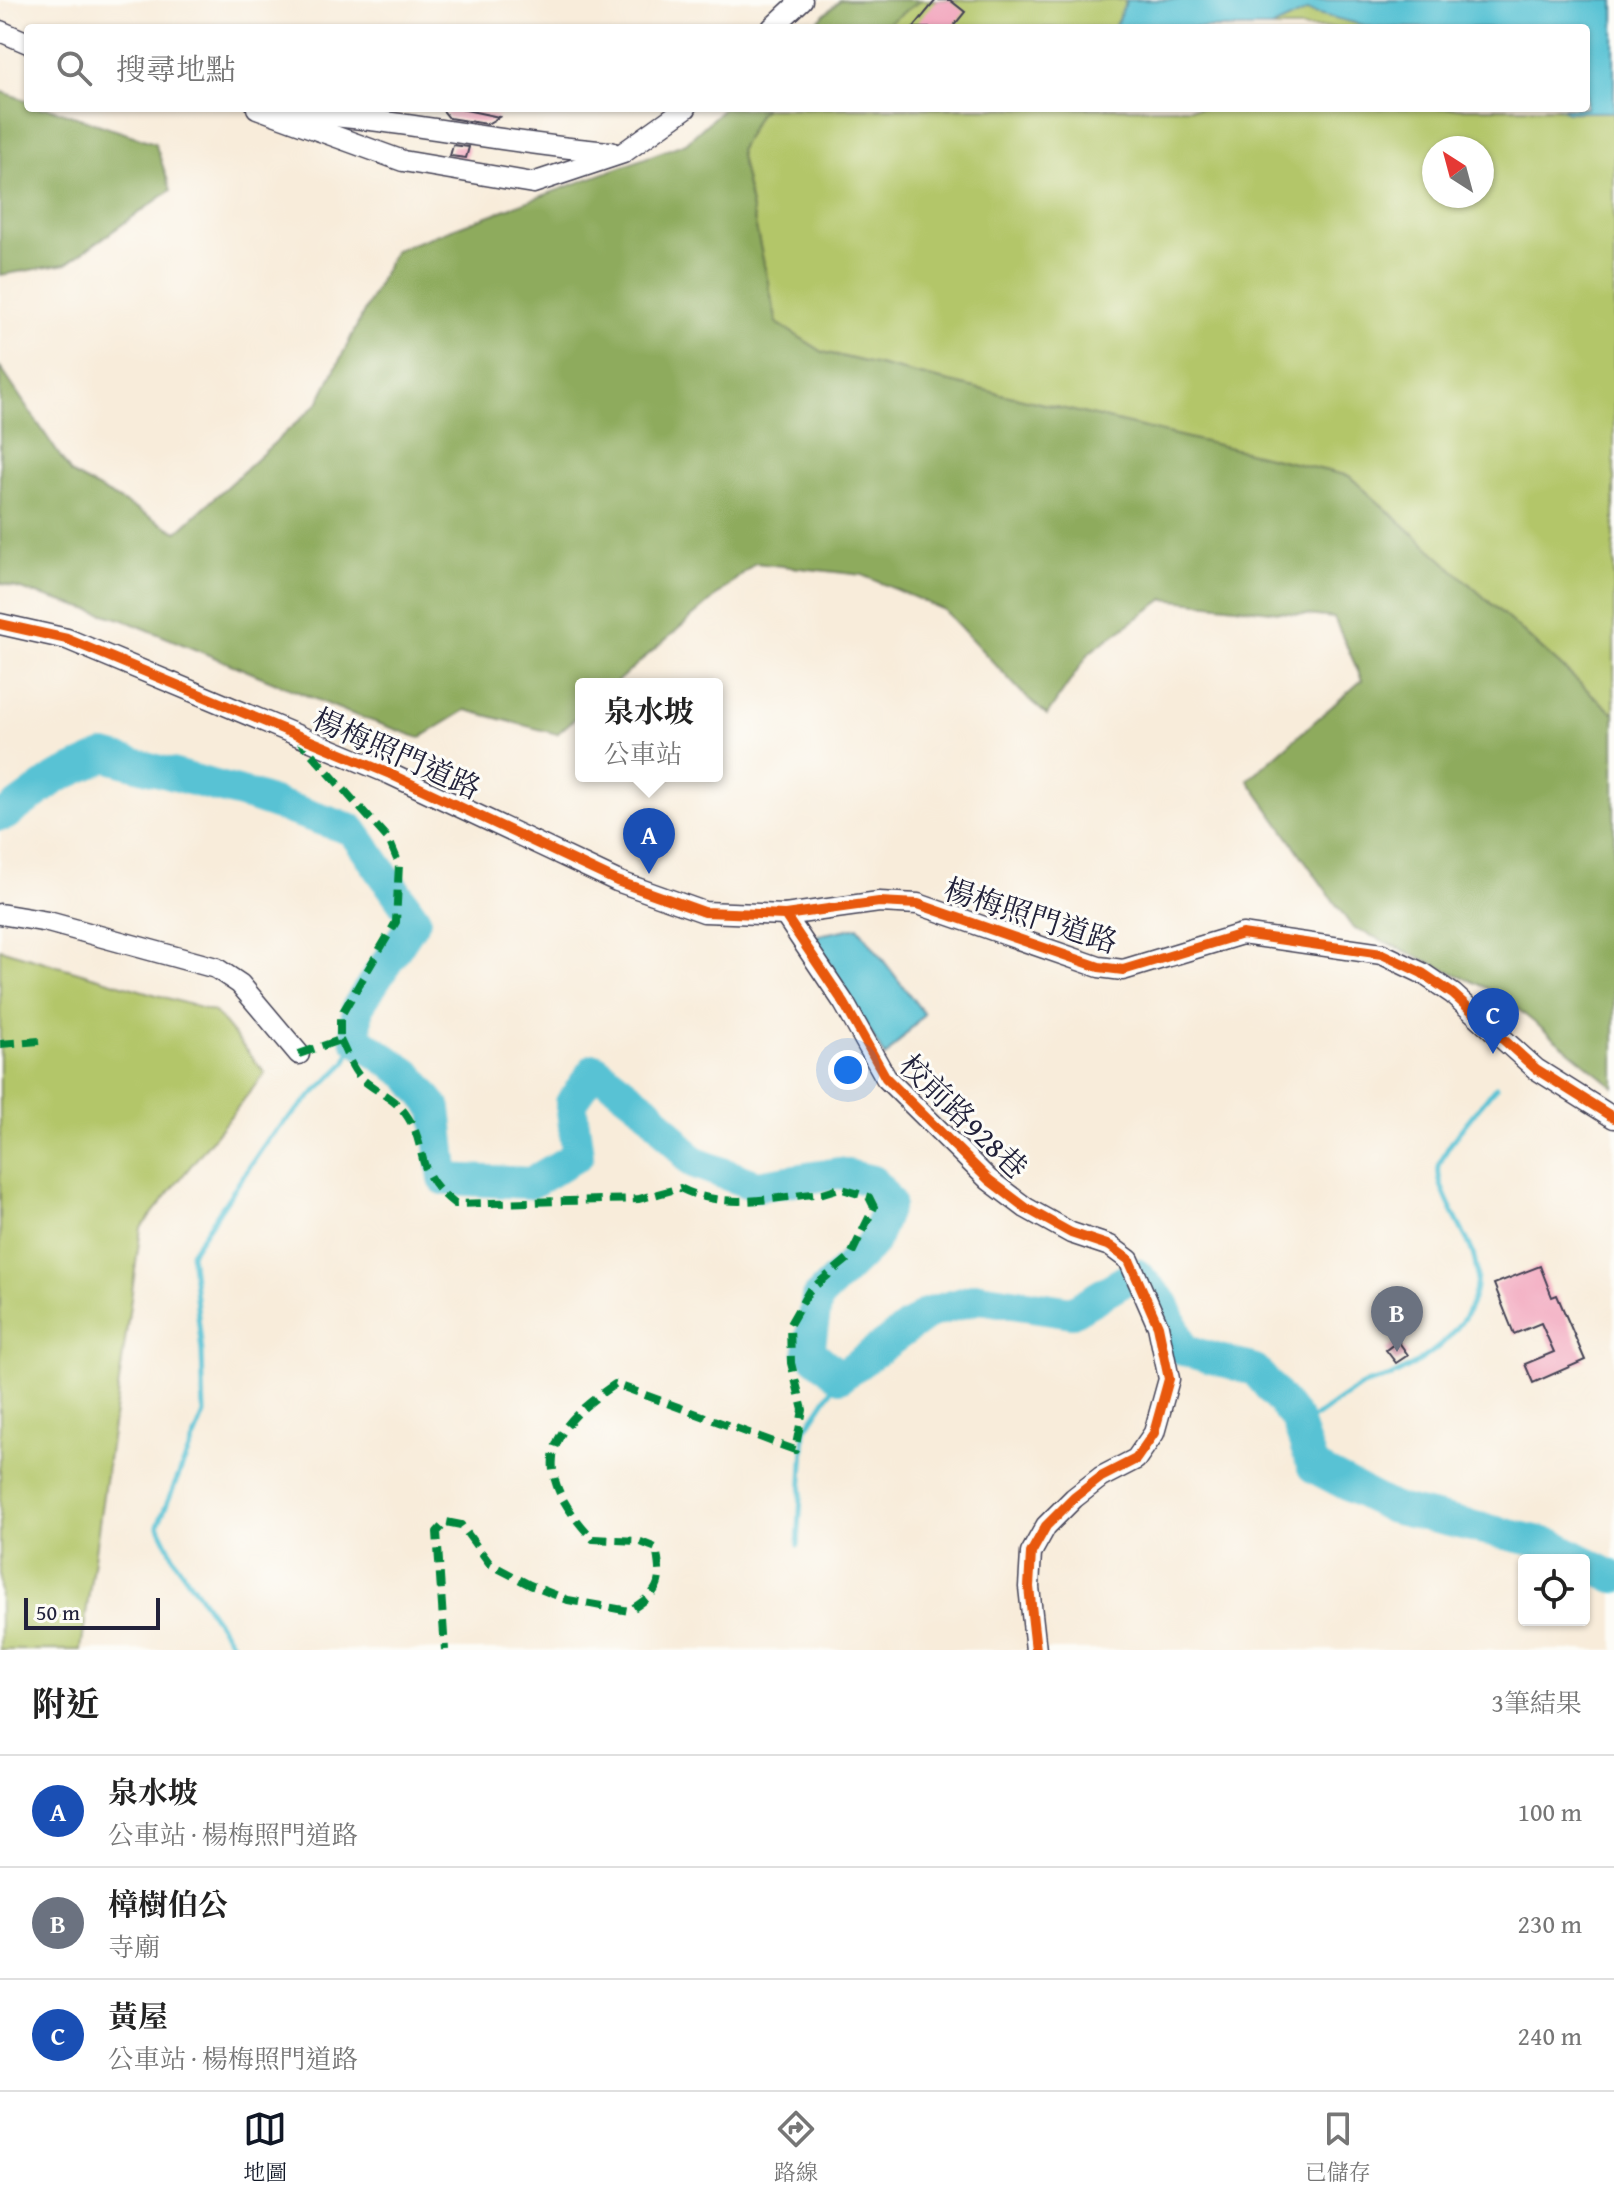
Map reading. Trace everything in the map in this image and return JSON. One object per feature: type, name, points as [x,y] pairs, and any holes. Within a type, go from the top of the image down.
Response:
[{"type":"street","points":[[776,24],[802,0]]},
{"type":"street","points":[[0,31],[24,41]]},
{"type":"street","points":[[271,112],[326,136],[403,161],[454,166],[533,183],[623,153],[680,112]]},
{"type":"street","points":[[298,112],[345,115],[544,147],[623,153]]},
{"type":"street","name":"楊梅照門道路","points":[[0,624],[67,639],[390,774],[617,881],[704,912],[785,915],[879,902],[918,904],[1099,967],[1123,970],[1242,934],[1382,954],[1422,973],[1453,994],[1536,1069],[1614,1118]]},
{"type":"street","points":[[0,914],[48,922],[216,968],[240,984],[299,1054]]},
{"type":"street","name":"校前路928巷","points":[[785,915],[829,978],[886,1078],[915,1110],[989,1180],[1026,1208],[1071,1233],[1110,1246],[1129,1260],[1158,1326],[1169,1379],[1154,1433],[1136,1459],[1101,1477],[1046,1526],[1031,1553],[1029,1587],[1036,1650]]},
{"type":"green space","points":[[840,0],[921,0],[887,24],[814,24]]},
{"type":"green space","points":[[921,0],[1614,0],[1614,714],[1349,476],[823,352],[777,323],[739,151],[760,112],[1590,112],[1590,24],[887,24]]},
{"type":"green space","points":[[0,91],[24,100],[24,112],[61,112],[155,143],[171,190],[66,264],[0,275]]},
{"type":"green space","points":[[720,112],[760,112],[739,151],[777,323],[823,352],[1349,476],[1614,714],[1614,1087],[1498,993],[1352,927],[1248,780],[1362,680],[1334,618],[1164,599],[1090,652],[1047,715],[944,610],[862,575],[755,563],[621,678],[575,678],[575,718],[557,734],[466,710],[420,738],[349,713],[124,620],[0,583],[0,367],[72,474],[177,532],[318,403],[395,250],[686,143]]},
{"type":"green space","points":[[0,949],[215,1012],[265,1073],[141,1228],[81,1650],[0,1650]]},
{"type":"water","points":[[1127,0],[1614,0],[1614,112],[1590,112],[1590,24],[1359,24],[1307,11],[1279,24],[1116,24]]},
{"type":"water","points":[[858,927],[924,1014],[885,1057],[814,936]]},
{"type":"building","points":[[936,0],[950,0],[965,12],[955,24],[916,24]]},
{"type":"building","points":[[444,112],[475,112],[499,117],[487,124],[449,118]]},
{"type":"building","points":[[453,145],[469,147],[466,158],[450,156]]},
{"type":"building","points":[[1540,1266],[1552,1297],[1557,1295],[1585,1360],[1533,1383],[1525,1364],[1554,1352],[1541,1323],[1514,1334],[1494,1284]]},
{"type":"building","points":[[1398,1341],[1408,1355],[1396,1363],[1386,1350]]},
{"type":"waterway","points":[[0,815],[5,815],[56,778],[105,756],[252,796],[352,830],[415,919],[357,1008],[356,1039],[409,1075],[436,1109],[444,1179],[531,1183],[578,1155],[571,1103],[595,1069],[648,1110],[693,1162],[757,1186],[839,1173],[873,1181],[889,1202],[873,1243],[817,1298],[809,1351],[840,1377],[928,1313],[979,1298],[1072,1312],[1136,1274],[1164,1304],[1183,1350],[1255,1370],[1296,1419],[1313,1467],[1392,1508],[1554,1545],[1571,1554]]},
{"type":"waterway","points":[[237,1650],[177,1564],[158,1525],[204,1414],[202,1352],[191,1253],[269,1138],[345,1063],[356,1039]]},
{"type":"waterway","points":[[1299,1427],[1357,1389],[1390,1377],[1427,1355],[1444,1342],[1469,1308],[1476,1289],[1476,1268],[1470,1246],[1445,1195],[1439,1167],[1456,1137],[1496,1087]]},
{"type":"waterway","points":[[798,1545],[805,1430],[840,1377]]},
{"type":"waterway","points":[[1590,1564],[1614,1578]]},
{"type":"marked path","points":[[299,1054],[340,1040],[340,1017],[396,922],[399,864],[389,840],[300,741]]},
{"type":"marked path","points":[[340,1040],[361,1078],[405,1113],[413,1126],[431,1179],[455,1204],[639,1199],[680,1188],[714,1199],[750,1201],[823,1193],[839,1188],[869,1197],[874,1207],[850,1257],[809,1291],[790,1324],[791,1363],[803,1410],[795,1450],[615,1384],[572,1419],[553,1455],[553,1473],[573,1515],[593,1539],[638,1541],[656,1548],[657,1586],[629,1611],[568,1600],[490,1564],[461,1525],[446,1522],[437,1532],[445,1650]]},
{"type":"marked path","points":[[0,1044],[39,1041]]},
{"type":"cycle path","points":[[0,624],[67,639],[390,774],[617,881],[704,912],[785,915],[879,902],[918,904],[1099,967],[1123,970],[1242,934],[1382,954],[1422,973],[1453,994],[1536,1069],[1614,1118]]},
{"type":"cycle path","points":[[785,915],[844,1003],[886,1078],[989,1180],[1026,1208],[1071,1233],[1110,1246],[1129,1260],[1158,1326],[1169,1379],[1154,1433],[1136,1459],[1101,1477],[1074,1498],[1046,1526],[1031,1553],[1029,1587],[1036,1650]]},
{"type":"place","name":"泉水坡","points":[[649,874]]},
{"type":"place","name":"黃屋","points":[[1493,1054]]},
{"type":"place","name":"樟樹伯公","points":[[1397,1352]]}]
